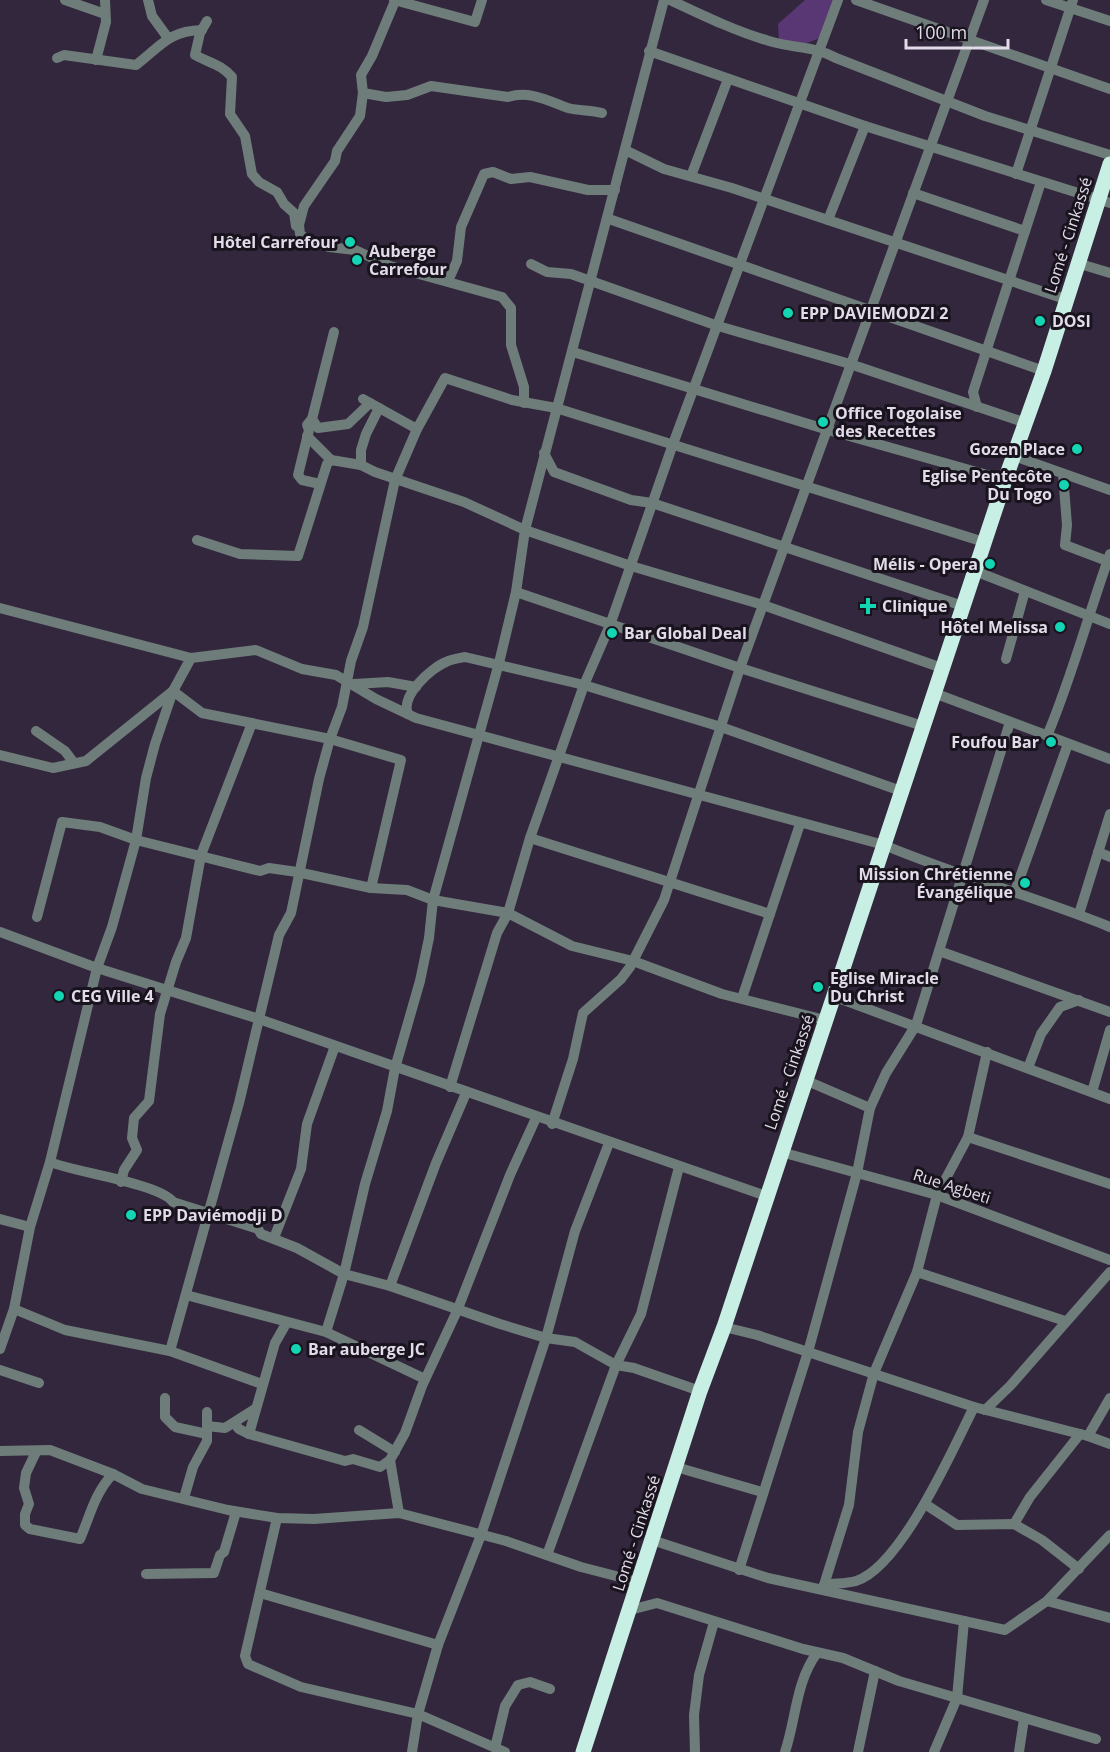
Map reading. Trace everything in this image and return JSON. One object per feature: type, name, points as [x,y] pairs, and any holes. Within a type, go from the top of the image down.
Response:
[{"type":"highway","name":"Lomé - Cinkassé","points":[[585,1751],[700,1391],[724,1326],[984,542],[1044,370],[1077,263],[1104,201],[1110,165]]},
{"type":"street","points":[[65,0],[105,14]]},
{"type":"street","points":[[96,60],[106,22],[105,0]]},
{"type":"street","points":[[148,0],[152,16],[168,38]]},
{"type":"street","points":[[300,234],[299,225],[304,206],[335,161],[337,151],[360,116],[363,93],[361,75],[372,56],[395,1],[475,22],[482,0]]},
{"type":"street","points":[[326,1332],[344,1274],[365,1184],[387,1111],[394,1068],[420,981],[429,938],[433,900],[499,663],[516,592],[525,530],[544,453],[609,219],[663,0]]},
{"type":"street","points":[[670,0],[765,40],[788,47],[818,48],[836,58],[946,102],[1110,155]]},
{"type":"street","points":[[450,1087],[497,933],[508,913],[557,756],[610,625],[673,444],[741,266],[763,199],[801,103],[818,48],[838,0]]},
{"type":"street","points":[[856,0],[970,39],[1050,70],[1110,89]]},
{"type":"street","points":[[552,1124],[573,1059],[584,1013],[621,979],[633,961],[664,900],[696,796],[762,605],[984,0]]},
{"type":"street","points":[[1046,0],[1071,5],[1110,21]]},
{"type":"street","points":[[1016,174],[1071,5]]},
{"type":"street","points":[[57,58],[64,55],[136,65],[168,38],[183,30],[205,26],[195,55],[207,62],[218,63],[232,77],[230,114],[245,135],[249,168],[259,182],[278,192],[284,204],[294,213],[300,234],[307,240],[329,247],[355,250],[390,266],[502,297],[509,303],[511,345],[524,387],[524,403]]},
{"type":"street","points":[[649,51],[865,126],[1104,201]]},
{"type":"street","points":[[691,176],[728,79]]},
{"type":"street","points":[[363,93],[386,97],[408,95],[431,86],[448,87],[508,97],[517,94],[536,96],[568,108],[585,108],[602,113]]},
{"type":"street","points":[[828,220],[865,126]]},
{"type":"street","points":[[625,150],[664,169],[828,220],[1065,299]]},
{"type":"street","points":[[448,281],[457,261],[461,227],[484,174],[493,172],[511,179],[530,177],[588,190],[615,190]]},
{"type":"street","points":[[976,407],[973,392],[1041,182]]},
{"type":"street","points":[[913,193],[1024,231]]},
{"type":"street","points":[[609,219],[1044,370]]},
{"type":"street","points":[[1077,263],[1110,273]]},
{"type":"street","points":[[531,264],[547,272],[571,274],[591,283],[718,326],[850,364],[1026,423]]},
{"type":"street","points":[[321,484],[302,480],[298,475],[312,428],[334,332]]},
{"type":"street","points":[[573,352],[694,387],[828,430],[1005,480]]},
{"type":"street","points":[[170,1351],[209,1214],[279,935],[291,913],[297,872],[330,739],[351,682],[395,480],[417,429],[445,378],[524,403],[556,408],[984,542]]},
{"type":"street","points":[[370,404],[417,429]]},
{"type":"street","points":[[312,428],[348,424],[370,404]]},
{"type":"street","points":[[361,465],[361,450],[366,434],[370,404]]},
{"type":"street","points":[[312,428],[331,460],[361,465],[395,480],[464,502],[525,530],[631,566],[762,605],[942,668]]},
{"type":"street","points":[[544,453],[554,472],[631,500],[652,503],[963,606]]},
{"type":"street","points":[[1014,456],[1110,490]]},
{"type":"street","points":[[197,540],[240,554],[298,556],[327,464],[331,460]]},
{"type":"street","points":[[538,479],[554,472]]},
{"type":"street","points":[[1047,736],[1070,683],[1088,616],[1109,559],[1065,545],[1067,525],[1063,474]]},
{"type":"street","points":[[975,571],[1110,624]]},
{"type":"street","points":[[1006,659],[1025,591]]},
{"type":"street","points":[[516,592],[740,668],[923,726]]},
{"type":"street","points":[[0,608],[191,658],[256,650],[302,669],[336,675],[376,699],[408,714],[696,796],[884,845],[933,866],[1015,891],[1110,927]]},
{"type":"street","points":[[408,714],[408,702],[416,687],[445,662],[465,657],[499,663],[584,685],[721,727],[902,791]]},
{"type":"street","points":[[0,1349],[14,1309],[30,1227],[50,1162],[97,968],[112,927],[136,840],[146,778],[173,691],[191,658]]},
{"type":"street","points":[[351,682],[388,682],[416,687]]},
{"type":"street","points":[[173,691],[202,712],[330,739],[401,760],[371,888]]},
{"type":"street","points":[[0,755],[53,768],[86,761],[99,753],[133,721],[173,691]]},
{"type":"street","points":[[934,693],[1110,759]]},
{"type":"street","points":[[121,1182],[124,1170],[137,1150],[132,1138],[134,1118],[149,1101],[160,1014],[186,938],[201,855],[252,723]]},
{"type":"street","points":[[739,1570],[808,1352],[857,1173],[870,1108],[886,1073],[916,1025],[961,874],[1010,723]]},
{"type":"street","points":[[36,731],[60,747],[74,763]]},
{"type":"street","points":[[1015,891],[1068,744]]},
{"type":"street","points":[[1079,914],[1110,814]]},
{"type":"street","points":[[37,917],[62,822],[100,827],[136,840],[260,871],[269,868],[371,888],[407,890],[433,900],[508,913],[572,946],[633,961],[671,977],[825,1020]]},
{"type":"street","points":[[742,998],[800,824]]},
{"type":"street","points":[[530,837],[770,914]]},
{"type":"street","points":[[1098,852],[1110,857]]},
{"type":"street","points":[[0,932],[97,968],[259,1019],[552,1124],[766,1196]]},
{"type":"street","points":[[939,951],[1110,1012]]},
{"type":"street","points":[[833,996],[1110,1099]]},
{"type":"street","points":[[1028,1068],[1041,1034],[1060,1007],[1079,1000]]},
{"type":"street","points":[[1092,1092],[1110,1030]]},
{"type":"street","points":[[274,1238],[301,1169],[307,1124],[335,1046]]},
{"type":"street","points":[[823,1587],[849,1505],[858,1432],[874,1373],[917,1272],[937,1195],[968,1137],[987,1052]]},
{"type":"street","points":[[805,1080],[870,1108]]},
{"type":"street","points":[[390,1286],[436,1162],[466,1093]]},
{"type":"street","points":[[234,1423],[239,1429],[249,1434],[345,1461],[353,1459],[380,1467],[392,1456],[405,1433],[425,1379],[457,1311],[510,1175],[536,1118]]},
{"type":"street","points":[[968,1137],[1110,1184]]},
{"type":"street","points":[[412,1752],[418,1714],[438,1645],[482,1534],[546,1338],[575,1231],[609,1143]]},
{"type":"street","name":"Rue Agbeti","points":[[781,1152],[937,1195],[1110,1260]]},
{"type":"street","points":[[50,1162],[163,1192],[173,1202],[258,1229],[261,1234],[274,1238],[344,1274],[390,1286],[457,1311],[546,1338],[575,1342],[616,1365],[634,1368],[700,1391]]},
{"type":"street","points":[[547,1555],[616,1365],[641,1314],[679,1167]]},
{"type":"street","points":[[0,1219],[30,1227]]},
{"type":"street","points":[[917,1272],[1065,1322]]},
{"type":"street","points":[[985,1410],[1010,1386],[1110,1272]]},
{"type":"street","points":[[186,1295],[326,1332],[425,1379]]},
{"type":"street","points":[[14,1309],[65,1330],[170,1351],[262,1384]]},
{"type":"street","points":[[249,1434],[275,1343],[286,1322]]},
{"type":"street","points":[[724,1326],[974,1407],[1084,1435],[1110,1444]]},
{"type":"street","points":[[0,1371],[39,1383]]},
{"type":"street","points":[[165,1398],[165,1417],[175,1427],[207,1430],[225,1428],[255,1409]]},
{"type":"street","points":[[1014,1524],[1030,1497],[1084,1435],[1110,1398]]},
{"type":"street","points":[[823,1587],[855,1581],[873,1572],[905,1535],[925,1504],[974,1407]]},
{"type":"street","points":[[184,1498],[193,1467],[207,1441],[207,1412]]},
{"type":"street","points":[[359,1430],[392,1456],[399,1513]]},
{"type":"street","points":[[0,1451],[50,1450],[113,1474],[142,1489],[236,1512],[278,1518],[314,1519],[399,1513],[482,1534],[639,1581]]},
{"type":"street","points":[[36,1452],[26,1473],[24,1488],[29,1503],[24,1514],[25,1525],[30,1529],[80,1539],[94,1499],[103,1484],[113,1474]]},
{"type":"street","points":[[676,1467],[762,1492]]},
{"type":"street","points":[[925,1504],[957,1525],[1014,1524],[1042,1540],[1079,1569]]},
{"type":"street","points":[[146,1574],[214,1573],[220,1554],[224,1552],[236,1512]]},
{"type":"street","points":[[278,1518],[244,1656],[248,1664],[300,1687],[418,1714],[494,1749],[505,1706],[518,1685],[530,1682],[550,1689]]},
{"type":"street","points":[[652,1540],[739,1570],[823,1587],[1005,1630],[1047,1601],[1110,1535]]},
{"type":"street","points":[[260,1593],[438,1645]]},
{"type":"street","points":[[1047,1601],[1110,1618]]},
{"type":"street","points":[[630,1610],[657,1604],[817,1653],[843,1658],[957,1698],[1096,1739]]},
{"type":"street","points":[[934,1752],[957,1698],[964,1621]]},
{"type":"street","points":[[694,1752],[694,1714],[699,1675],[714,1622]]},
{"type":"street","points":[[784,1752],[793,1728],[806,1668],[817,1653]]},
{"type":"street","points":[[858,1752],[875,1671]]},
{"type":"street","points":[[1019,1752],[1024,1719]]},
{"type":"shaded area","points":[[805,0],[835,0],[820,38],[796,47],[779,42],[778,24]]},
{"type":"place","name":"Hôtel Carrefour","points":[[350,242]]},
{"type":"place","name":"Auberge Carrefour","points":[[357,260]]},
{"type":"place","name":"EPP DAVIEMODZI 2","points":[[788,313]]},
{"type":"place","name":"DOSI","points":[[1040,321]]},
{"type":"place","name":"Office Togolaise des Recettes","points":[[823,422]]},
{"type":"place","name":"Gozen Place","points":[[1077,449]]},
{"type":"place","name":"Eglise Pentecôte Du Togo","points":[[1064,485]]},
{"type":"place","name":"Mélis - Opera","points":[[990,564]]},
{"type":"place","name":"Clinique","points":[[868,606]]},
{"type":"place","name":"Hôtel Melissa","points":[[1060,627]]},
{"type":"place","name":"Bar Global Deal","points":[[612,633]]},
{"type":"place","name":"Foufou Bar","points":[[1051,742]]},
{"type":"place","name":"Mission Chrétienne Évangélique","points":[[1025,883]]},
{"type":"place","name":"Eglise Miracle Du Christ","points":[[818,987]]},
{"type":"place","name":"CEG Ville 4","points":[[59,996]]},
{"type":"place","name":"EPP Daviémodji D","points":[[131,1215]]},
{"type":"place","name":"Bar auberge JC","points":[[296,1349]]}]
